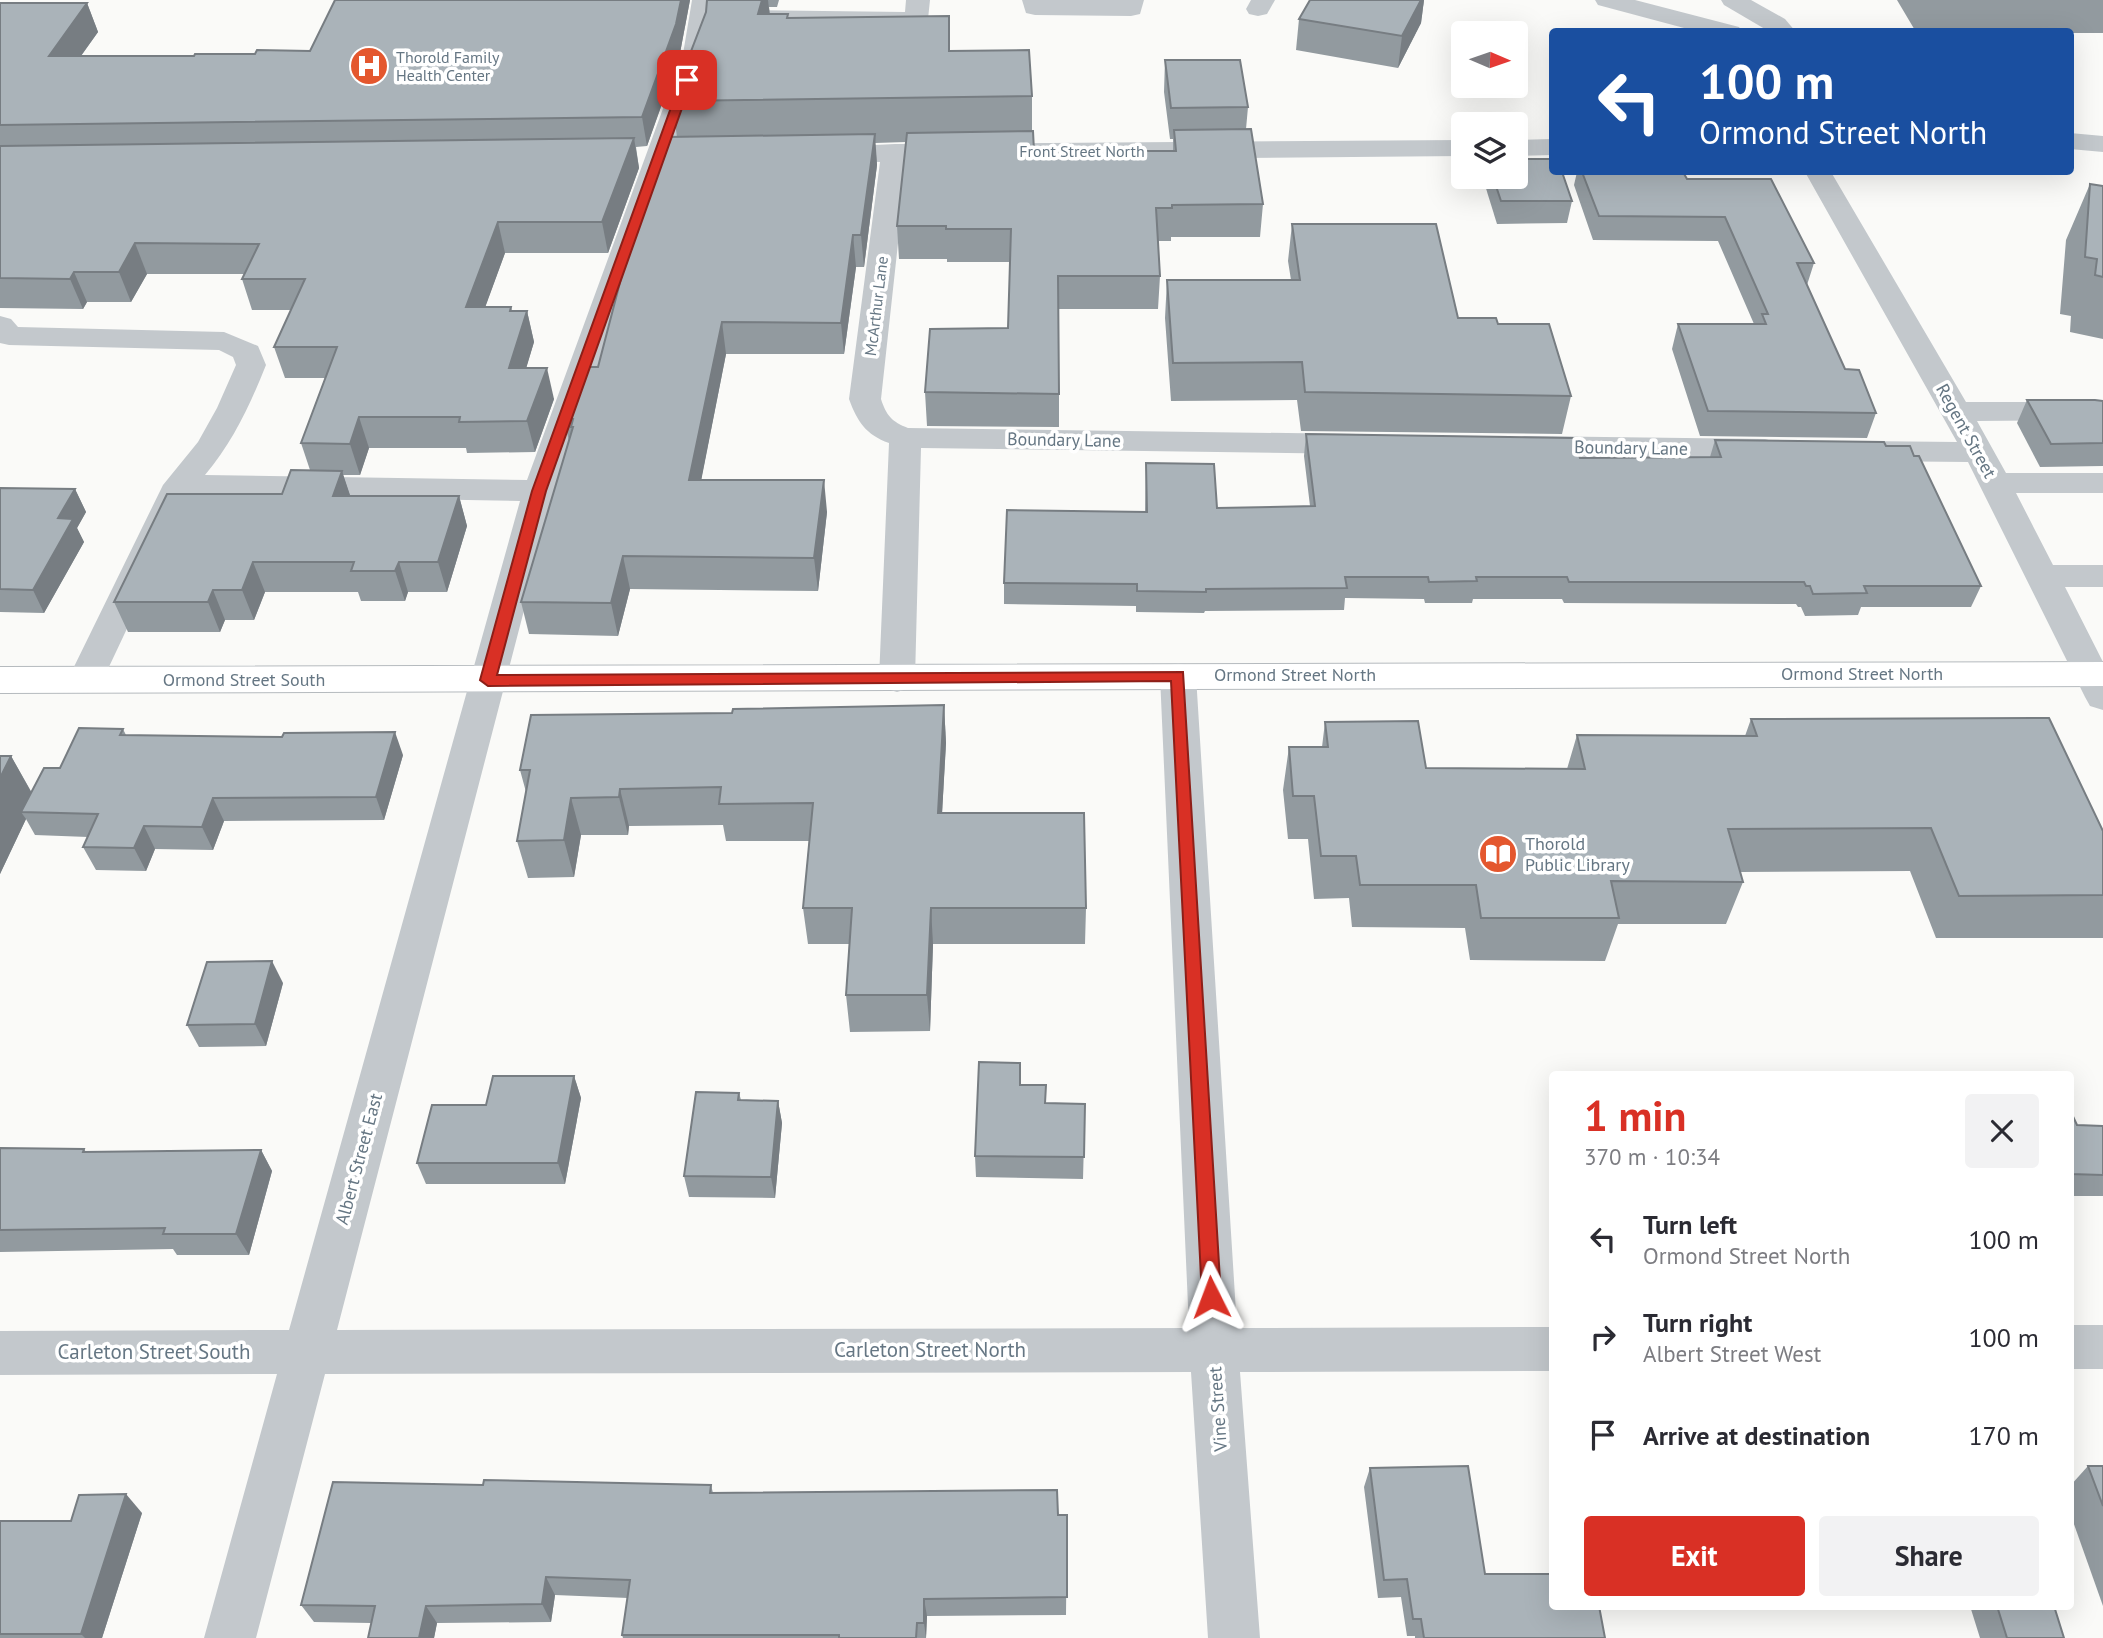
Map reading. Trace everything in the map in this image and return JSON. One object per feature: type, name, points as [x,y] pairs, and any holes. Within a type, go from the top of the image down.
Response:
[{"type":"main road","name":"Ormond Street North","points":[[488,680],[1178,676],[2099,681]]},
{"type":"main road","name":"Ormond Street South","points":[[0,680],[488,680]]},
{"type":"street","points":[[703,8],[916,19],[918,0]]},
{"type":"street","points":[[1034,0],[1035,8],[1131,9],[1132,0]]},
{"type":"street","points":[[1607,0],[1715,28]]},
{"type":"street","points":[[1733,0],[1780,28]]},
{"type":"street","name":"Albert Street East","points":[[230,1638],[539,491],[696,54],[703,8]]},
{"type":"street","points":[[2074,141],[2103,144]]},
{"type":"street","points":[[1528,148],[1549,147]]},
{"type":"street","name":"Front Street North","points":[[798,154],[1451,148]]},
{"type":"street","name":"McArthur Lane","points":[[895,152],[865,400],[870,418],[883,431],[905,438]]},
{"type":"street","name":"Regent Street","points":[[1820,175],[1979,452],[2099,681]]},
{"type":"street","points":[[3,337],[224,341],[247,352],[250,365],[233,408],[212,446],[179,485],[86,679]]},
{"type":"street","points":[[1956,412],[2084,411],[2103,415]]},
{"type":"street","points":[[897,679],[905,438]]},
{"type":"street","name":"Boundary Lane","points":[[905,438],[1379,444]]},
{"type":"street","name":"Boundary Lane","points":[[1491,446],[1979,452]]},
{"type":"street","points":[[1994,483],[2103,483]]},
{"type":"street","points":[[179,485],[539,491]]},
{"type":"street","points":[[2042,576],[2103,576]]},
{"type":"street","name":"Vine Street","points":[[1178,676],[1214,1350],[1234,1638]]},
{"type":"street","points":[[2074,1347],[2103,1347]]},
{"type":"street","name":"Carleton Street North","points":[[308,1351],[1549,1349]]},
{"type":"street","name":"Carleton Street South","points":[[0,1353],[308,1351]]},
{"type":"building","points":[[335,0],[681,0],[676,24],[642,117],[0,125],[0,3],[87,3],[49,56],[194,56],[255,54],[257,50],[310,51]]},
{"type":"building","points":[[707,0],[762,0],[758,14],[788,14],[787,18],[949,16],[949,51],[1029,50],[1032,96],[672,101],[706,12]]},
{"type":"building","points":[[1310,0],[1421,0],[1402,36],[1299,19]]},
{"type":"building","points":[[1165,60],[1240,60],[1248,107],[1171,108]]},
{"type":"building","points":[[1251,129],[1263,204],[1172,205],[1172,208],[1156,208],[1160,276],[1058,276],[1059,394],[925,392],[930,329],[1008,328],[1011,229],[897,226],[907,133],[1033,131],[1034,151],[1176,151],[1174,130]]},
{"type":"building","points":[[875,134],[861,235],[853,235],[841,323],[722,322],[689,480],[824,480],[814,558],[623,556],[611,603],[521,602],[573,427],[573,419],[564,419],[583,367],[598,367],[636,221],[667,137]]},
{"type":"building","points":[[634,138],[602,222],[498,222],[466,307],[511,307],[510,311],[527,311],[509,368],[547,368],[527,421],[459,422],[460,417],[359,417],[350,444],[301,443],[337,347],[274,347],[305,279],[242,279],[259,244],[135,243],[119,272],[74,272],[70,279],[0,278],[0,146]]},
{"type":"building","points":[[1528,159],[1549,159],[1549,175],[1563,175],[1572,201],[1501,201],[1497,189],[1528,189]]},
{"type":"building","points":[[1583,175],[1685,175],[1687,179],[1771,179],[1814,263],[1797,263],[1845,369],[1859,370],[1876,413],[1708,411],[1678,324],[1766,324],[1762,314],[1768,314],[1725,217],[1599,216]]},
{"type":"building","points":[[2090,184],[2103,186],[2103,277],[2095,275],[2097,259],[2085,257]]},
{"type":"building","points":[[1292,224],[1436,224],[1458,318],[1496,318],[1498,324],[1549,324],[1571,396],[1305,392],[1302,362],[1173,363],[1167,280],[1300,280]]},
{"type":"building","points":[[2027,400],[2103,401],[2103,443],[2051,444]]},
{"type":"building","points":[[1306,434],[1574,438],[1580,458],[1721,457],[1715,440],[1884,442],[1886,446],[1910,446],[1914,456],[1919,456],[1981,586],[1864,586],[1867,593],[1813,594],[1810,586],[1806,586],[1804,582],[1569,582],[1567,577],[1476,577],[1477,581],[1429,582],[1428,577],[1345,577],[1347,588],[1206,589],[1206,592],[1137,591],[1137,584],[1004,583],[1007,510],[1147,512],[1146,463],[1214,464],[1217,508],[1315,506]]},
{"type":"building","points":[[291,470],[342,471],[333,496],[459,496],[438,562],[399,562],[395,571],[351,571],[354,562],[253,562],[242,590],[213,590],[208,602],[114,602],[167,494],[282,494]]},
{"type":"building","points":[[0,488],[75,489],[58,518],[73,519],[33,590],[0,589]]},
{"type":"building","points":[[944,705],[938,813],[1084,813],[1086,908],[931,908],[927,995],[846,995],[852,908],[803,908],[813,803],[719,804],[721,787],[620,789],[619,797],[571,798],[564,840],[517,841],[530,770],[520,770],[531,715],[732,713],[733,709]]},
{"type":"building","points":[[2049,718],[2103,831],[2103,895],[1959,896],[1931,828],[1728,829],[1743,882],[1611,881],[1619,918],[1481,918],[1476,885],[1360,885],[1356,856],[1321,856],[1314,796],[1293,796],[1289,747],[1328,747],[1325,722],[1418,721],[1426,768],[1585,769],[1577,735],[1757,736],[1751,719]]},
{"type":"building","points":[[79,728],[123,729],[120,735],[282,737],[284,733],[395,732],[376,797],[213,798],[202,827],[144,826],[134,848],[83,847],[98,814],[21,812],[44,768],[60,768]]},
{"type":"building","points":[[0,756],[11,756],[0,778]]},
{"type":"building","points":[[272,961],[255,1024],[187,1025],[207,962]]},
{"type":"building","points":[[979,1062],[1020,1063],[1020,1085],[1046,1085],[1045,1103],[1085,1104],[1084,1157],[975,1156]]},
{"type":"building","points":[[493,1076],[574,1076],[558,1163],[417,1163],[432,1105],[486,1105]]},
{"type":"building","points":[[696,1092],[739,1093],[738,1100],[778,1101],[771,1177],[684,1176]]},
{"type":"building","points":[[2074,1119],[2077,1125],[2103,1126],[2103,1175],[2074,1174]]},
{"type":"building","points":[[0,1148],[84,1149],[83,1152],[261,1150],[236,1234],[163,1234],[165,1228],[0,1230]]},
{"type":"building","points":[[1468,1466],[1485,1574],[1549,1574],[1549,1610],[1600,1610],[1605,1638],[1424,1638],[1421,1619],[1413,1619],[1407,1579],[1384,1580],[1370,1468]]},
{"type":"building","points":[[2088,1466],[2103,1466],[2103,1506]]},
{"type":"building","points":[[484,1480],[711,1485],[710,1493],[1057,1490],[1058,1515],[1067,1515],[1067,1597],[924,1599],[924,1623],[917,1623],[916,1638],[839,1638],[839,1635],[622,1635],[630,1580],[546,1577],[542,1604],[426,1606],[419,1638],[368,1638],[375,1606],[301,1605],[333,1482],[483,1485]]},
{"type":"building","points":[[126,1494],[81,1634],[0,1634],[0,1521],[71,1521],[79,1495]]},
{"type":"building","points":[[1998,1610],[2055,1610],[2064,1638],[2007,1638]]},
{"type":"place","name":"Thorold Family Health Center","points":[[369,66]]},
{"type":"place","name":"Thorold Public Library","points":[[1498,854]]},
{"type":"route","points":[[687,80],[539,491],[488,680],[1178,676],[1211,1297]]}]
